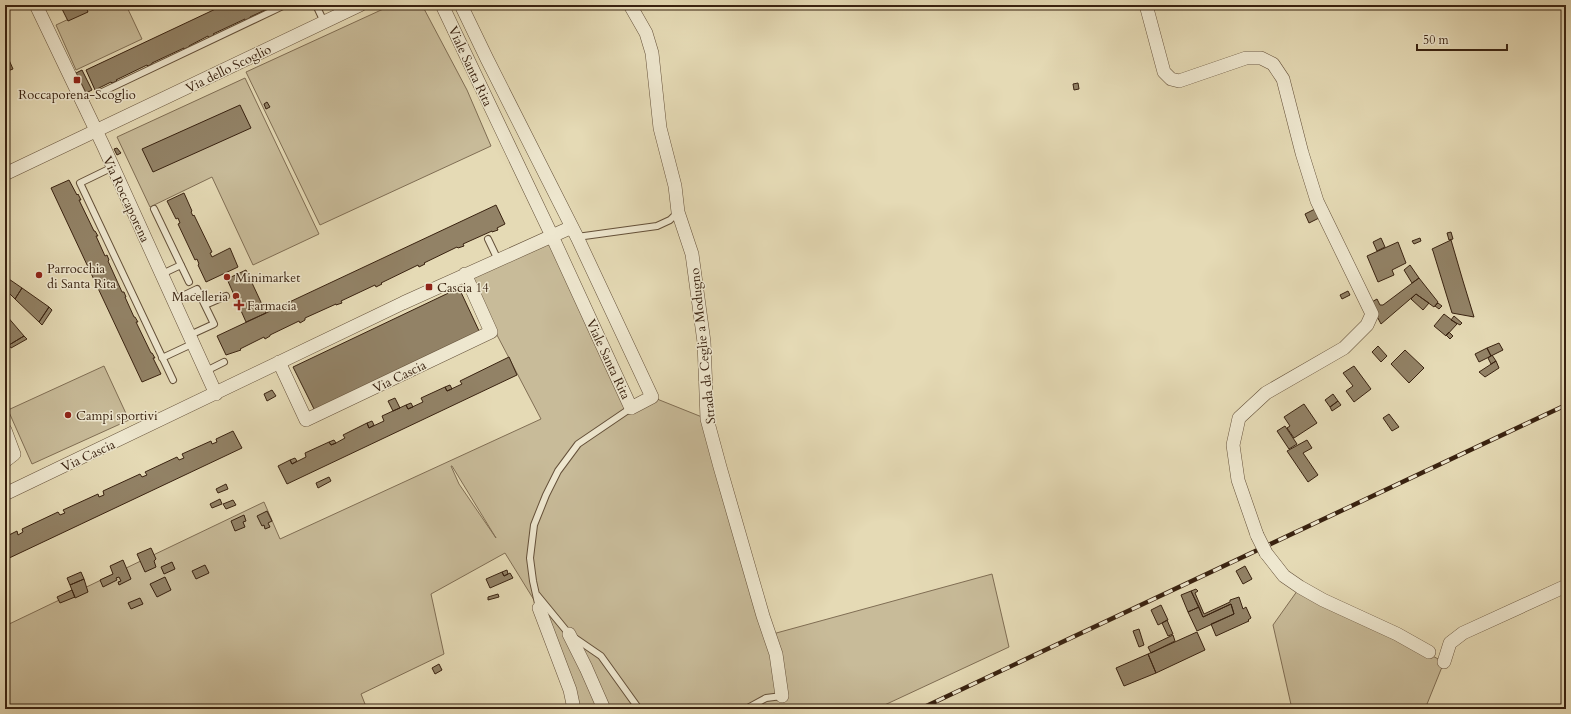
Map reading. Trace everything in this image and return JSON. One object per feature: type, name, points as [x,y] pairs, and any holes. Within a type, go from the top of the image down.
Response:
[{"type":"street","name":"Via Roccaporena","points":[[36,5],[113,167],[216,394]]},
{"type":"street","name":"Via dello Scoglio","points":[[5,174],[360,5]]},
{"type":"street","name":"Viale Santa Rita","points":[[442,5],[552,236],[631,408],[652,397],[574,232],[485,57],[461,5]]},
{"type":"street","name":"Strada da Ceglie a Modugno","points":[[630,5],[646,33],[652,53],[660,128],[675,186],[678,212],[693,261],[704,342],[707,419],[762,616],[776,654],[782,696]]},
{"type":"street","points":[[1146,5],[1164,72],[1171,79],[1179,81],[1246,58],[1261,58],[1273,64],[1283,78],[1302,153],[1317,201],[1372,314],[1367,325],[1344,348],[1266,393],[1239,418],[1233,445],[1238,480],[1257,535],[1266,554],[1284,576],[1300,587],[1323,600],[1397,634],[1429,652]]},
{"type":"street","points":[[470,64],[485,57]]},
{"type":"street","name":"Via Cascia","points":[[5,494],[465,274],[552,236],[574,232]]},
{"type":"street","name":"Via Cascia","points":[[279,362],[306,420],[370,390],[491,332],[465,274]]},
{"type":"street","points":[[5,430],[14,454],[5,461]]},
{"type":"street","points":[[1444,662],[1450,643],[1463,632],[1566,586]]},
{"type":"street","points":[[539,608],[570,690],[574,709]]},
{"type":"street","points":[[569,634],[604,709]]},
{"type":"lane","points":[[100,93],[285,5]]},
{"type":"lane","points":[[316,5],[324,22]]},
{"type":"lane","points":[[113,167],[80,183],[173,380]]},
{"type":"lane","points":[[154,208],[189,282]]},
{"type":"lane","points":[[574,232],[657,226],[670,220],[678,212]]},
{"type":"lane","points":[[488,239],[498,260]]},
{"type":"lane","points":[[162,274],[181,265]]},
{"type":"lane","points":[[162,358],[214,324],[197,289],[174,300]]},
{"type":"lane","points":[[205,305],[226,296]]},
{"type":"lane","points":[[206,371],[224,362]]},
{"type":"lane","points":[[539,608],[530,558],[534,525],[546,495],[558,471],[578,444],[631,408]]},
{"type":"lane","points":[[536,593],[569,634],[601,656],[638,709]]},
{"type":"lane","name":"Strada da Ceglie a Modugno","points":[[746,709],[766,698],[782,696]]},
{"type":"shaded area","points":[[86,5],[126,5],[142,39],[76,70],[56,25],[88,10]]},
{"type":"shaded area","points":[[392,5],[422,5],[467,90],[491,146],[320,225],[246,72]]},
{"type":"shaded area","points":[[245,78],[319,234],[253,265],[212,177],[150,207],[117,137]]},
{"type":"shaded area","points":[[552,236],[631,407],[652,397],[707,419],[769,635],[992,574],[1009,647],[876,709],[574,709],[539,608],[505,553],[431,594],[444,654],[361,694],[367,709],[5,709],[5,626],[264,502],[280,539],[541,419],[465,274]],"holes":[[[452,466],[496,538],[459,484]]]},
{"type":"shaded area","name":"Campi sportivi","points":[[104,366],[129,420],[32,464],[8,410]]},
{"type":"shaded area","points":[[1300,587],[1444,662],[1425,709],[1292,709],[1273,625]]},
{"type":"building","points":[[60,5],[85,5],[88,12],[68,21]]},
{"type":"building","points":[[224,5],[276,5],[250,17],[245,21],[245,19],[213,34],[214,35],[209,38],[208,36],[189,47],[95,90],[86,70]]},
{"type":"building","points":[[5,51],[13,69],[5,72]]},
{"type":"building","points":[[82,70],[92,90],[86,93],[76,73]]},
{"type":"building","points":[[1078,83],[1079,89],[1074,90],[1073,84]]},
{"type":"building","points":[[267,102],[270,107],[266,109],[264,104]]},
{"type":"building","points":[[240,105],[251,128],[153,172],[142,149]]},
{"type":"building","points":[[117,148],[121,153],[117,155],[114,149]]},
{"type":"building","points":[[69,180],[81,200],[79,200],[94,231],[98,236],[96,236],[105,256],[107,255],[108,261],[122,292],[124,292],[134,317],[138,322],[136,322],[151,353],[155,358],[153,358],[161,374],[142,382],[51,188]]},
{"type":"building","points":[[184,193],[192,211],[191,212],[193,216],[194,215],[212,252],[210,253],[212,257],[230,248],[238,267],[206,282],[198,265],[197,259],[195,260],[178,224],[180,223],[178,218],[176,219],[167,201]]},
{"type":"building","points":[[496,205],[505,224],[497,228],[498,230],[492,231],[463,244],[464,246],[457,247],[424,263],[425,264],[419,267],[418,265],[381,283],[382,284],[376,287],[375,285],[341,301],[342,303],[336,304],[305,318],[305,320],[300,323],[299,321],[265,339],[264,337],[240,349],[241,350],[226,355],[217,336]]},
{"type":"building","points":[[1315,209],[1319,218],[1309,223],[1305,214]]},
{"type":"building","points":[[1451,232],[1453,239],[1449,240],[1447,233]]},
{"type":"building","points":[[1381,238],[1385,247],[1377,251],[1373,242]]},
{"type":"building","points":[[1420,238],[1421,241],[1414,244],[1412,241]]},
{"type":"building","points":[[1451,240],[1474,317],[1452,313],[1432,249]]},
{"type":"building","points":[[1398,242],[1406,263],[1392,270],[1394,275],[1378,282],[1367,256]]},
{"type":"building","points":[[1410,265],[1419,278],[1412,283],[1404,270]]},
{"type":"building","points":[[246,270],[266,313],[246,322],[227,279]]},
{"type":"building","points":[[6,277],[22,288],[15,299],[8,292],[5,295]]},
{"type":"building","points":[[1419,278],[1438,302],[1434,307],[1416,294],[1381,324],[1370,303],[1377,299],[1380,305],[1383,305]]},
{"type":"building","points":[[22,288],[49,307],[39,322],[15,299]]},
{"type":"building","points":[[459,288],[480,333],[315,411],[293,367]]},
{"type":"building","points":[[1348,291],[1350,295],[1342,299],[1340,295]]},
{"type":"building","points":[[1416,294],[1429,303],[1423,310],[1411,299]]},
{"type":"building","points":[[1438,303],[1442,306],[1439,309],[1435,306]]},
{"type":"building","points":[[49,307],[52,310],[42,325],[39,322]]},
{"type":"building","points":[[1444,314],[1457,324],[1446,336],[1434,326]]},
{"type":"building","points":[[6,315],[24,336],[9,345],[5,338]]},
{"type":"building","points":[[1454,316],[1462,323],[1460,325],[1451,320]]},
{"type":"building","points":[[1449,332],[1453,336],[1450,339],[1446,335]]},
{"type":"building","points":[[24,336],[27,339],[11,348],[9,345]]},
{"type":"building","points":[[1499,343],[1503,350],[1491,356],[1487,348]]},
{"type":"building","points":[[1378,346],[1387,356],[1381,362],[1372,352]]},
{"type":"building","points":[[1487,348],[1491,356],[1479,362],[1475,354]]},
{"type":"building","points":[[1405,350],[1424,368],[1409,383],[1391,364]]},
{"type":"building","points":[[1492,355],[1496,361],[1491,364],[1488,358]]},
{"type":"building","points":[[509,357],[517,375],[287,484],[278,466],[290,460],[292,464],[306,457],[305,453],[329,442],[331,445],[336,443],[345,438],[343,435],[367,423],[369,428],[384,421],[382,416],[406,405],[408,409],[423,402],[421,398],[445,387],[447,391],[462,384],[460,381]]},
{"type":"building","points":[[1496,361],[1499,368],[1485,377],[1479,372]]},
{"type":"building","points":[[1354,366],[1371,389],[1354,402],[1346,391],[1353,386],[1343,373]]},
{"type":"building","points":[[450,385],[452,389],[447,391],[445,387]]},
{"type":"building","points":[[272,390],[276,396],[267,401],[264,394]]},
{"type":"building","points":[[1333,394],[1338,401],[1330,407],[1325,400]]},
{"type":"building","points":[[395,398],[400,408],[393,411],[388,401]]},
{"type":"building","points":[[1338,401],[1341,405],[1332,411],[1330,407]]},
{"type":"building","points":[[411,403],[413,407],[408,409],[406,405]]},
{"type":"building","points":[[1304,404],[1317,423],[1294,438],[1287,428],[1290,426],[1284,417]]},
{"type":"building","points":[[1389,414],[1399,427],[1392,431],[1383,418]]},
{"type":"building","points":[[372,421],[374,425],[369,428],[367,423]]},
{"type":"building","points":[[1285,426],[1297,444],[1289,449],[1277,431]]},
{"type":"building","points":[[233,431],[242,448],[5,560],[5,537],[17,531],[18,535],[23,532],[22,529],[58,512],[60,515],[65,513],[63,510],[98,494],[99,497],[104,495],[103,491],[140,474],[142,477],[147,475],[145,472],[177,457],[179,460],[184,458],[182,454],[211,441],[212,444],[217,442],[216,439]]},
{"type":"building","points":[[334,440],[336,443],[331,445],[329,442]]},
{"type":"building","points":[[1307,440],[1312,448],[1303,453],[1318,475],[1308,482],[1287,451]]},
{"type":"building","points":[[295,458],[297,461],[292,464],[290,460]]},
{"type":"building","points":[[329,477],[331,481],[318,488],[316,483]]},
{"type":"building","points":[[226,484],[228,489],[218,493],[216,489]]},
{"type":"building","points":[[220,499],[222,504],[212,508],[210,504]]},
{"type":"building","points":[[233,500],[236,505],[226,509],[223,504]]},
{"type":"building","points":[[267,511],[272,521],[268,523],[270,527],[265,529],[264,525],[262,526],[257,516]]},
{"type":"building","points":[[244,515],[246,521],[243,522],[245,527],[235,531],[231,521]]},
{"type":"building","points":[[151,548],[156,559],[154,561],[156,567],[145,572],[137,554]]},
{"type":"building","points":[[123,560],[131,579],[119,585],[118,582],[121,581],[119,577],[116,578],[117,580],[103,587],[100,580],[113,574],[110,566]]},
{"type":"building","points":[[172,562],[175,569],[164,574],[161,567]]},
{"type":"building","points":[[205,565],[209,573],[196,579],[192,571]]},
{"type":"building","points":[[1245,566],[1252,579],[1243,584],[1236,571]]},
{"type":"building","points":[[507,570],[508,574],[504,576],[502,572]]},
{"type":"building","points":[[81,572],[84,579],[70,585],[67,578]]},
{"type":"building","points":[[502,572],[504,576],[510,573],[513,578],[490,588],[486,579]]},
{"type":"building","points":[[165,577],[171,590],[157,597],[150,584]]},
{"type":"building","points":[[84,579],[88,592],[75,598],[70,585]]},
{"type":"building","points":[[1196,589],[1198,591],[1195,593],[1204,614],[1230,602],[1230,600],[1239,597],[1243,609],[1246,607],[1251,618],[1248,620],[1249,621],[1216,636],[1211,624],[1234,614],[1231,604],[1203,617],[1191,591]]},
{"type":"building","points":[[72,590],[75,597],[60,603],[57,597]]},
{"type":"building","points":[[1191,591],[1199,607],[1188,612],[1181,595]]},
{"type":"building","points":[[498,594],[499,597],[488,600],[488,597]]},
{"type":"building","points":[[140,598],[143,604],[131,609],[128,603]]},
{"type":"building","points":[[1231,604],[1234,614],[1197,631],[1188,612],[1199,607],[1203,617]]},
{"type":"building","points":[[1161,605],[1168,620],[1158,625],[1151,610]]},
{"type":"building","points":[[1167,620],[1173,634],[1168,636],[1162,623]]},
{"type":"building","points":[[1139,629],[1144,645],[1139,647],[1133,631]]},
{"type":"building","points":[[1197,632],[1205,650],[1156,673],[1148,654]]},
{"type":"building","points":[[1173,635],[1175,641],[1151,653],[1148,647]]},
{"type":"building","points":[[1148,654],[1156,673],[1124,686],[1116,668]]},
{"type":"building","points":[[439,664],[442,670],[435,674],[432,668]]},
{"type":"railway","points":[[920,709],[1566,405]]},
{"type":"place","name":"Roccaporena-Scoglio","points":[[77,80]]},
{"type":"place","name":"Parrocchia di Santa Rita","points":[[39,275]]},
{"type":"place","name":"Minimarket","points":[[227,277]]},
{"type":"place","name":"Cascia 14","points":[[429,287]]},
{"type":"place","name":"Macelleria","points":[[236,296]]},
{"type":"place","name":"Farmacia","points":[[239,305]]},
{"type":"place","name":"Campi sportivi","points":[[68,415]]}]
